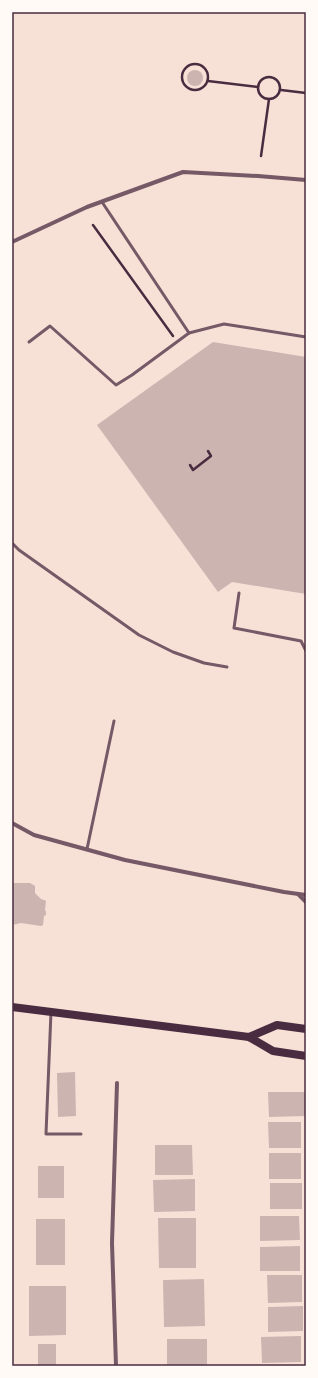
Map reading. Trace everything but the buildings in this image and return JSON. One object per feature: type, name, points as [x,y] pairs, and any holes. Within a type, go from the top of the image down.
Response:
[{"type":"main road","points":[[12,1008],[248,1037],[273,1051],[306,1056]]},
{"type":"main road","points":[[248,1037],[277,1025],[306,1029]]},
{"type":"street","points":[[12,242],[87,207],[182,172],[306,180]]},
{"type":"street","points":[[12,823],[34,835],[148,866],[306,895]]},
{"type":"street","points":[[298,894],[306,902]]},
{"type":"street","points":[[116,1366],[112,1243],[117,1083]]},
{"type":"lane","points":[[102,202],[189,333]]},
{"type":"lane","points":[[29,342],[50,326],[116,385],[189,333],[224,324],[306,336]]},
{"type":"lane","points":[[12,543],[19,550],[139,636],[173,652],[204,663],[227,667]]},
{"type":"lane","points":[[239,593],[234,628],[300,641],[306,651]]},
{"type":"lane","points":[[87,849],[114,721]]},
{"type":"lane","points":[[51,1012],[46,1134],[81,1134]]},
{"type":"path","points":[[193,63],[203,66],[208,75],[208,81],[201,89],[191,90],[186,88],[181,79],[184,68],[193,63]]},
{"type":"path","points":[[271,77],[276,79],[279,83],[280,90],[275,98],[269,99],[262,97],[258,87],[264,78],[271,77]]},
{"type":"path","points":[[208,81],[258,87]]},
{"type":"path","points":[[280,90],[306,93]]},
{"type":"path","points":[[261,156],[269,99]]},
{"type":"path","points":[[93,225],[174,337]]},
{"type":"path","points":[[190,465],[193,470],[211,456],[208,451]]}]
